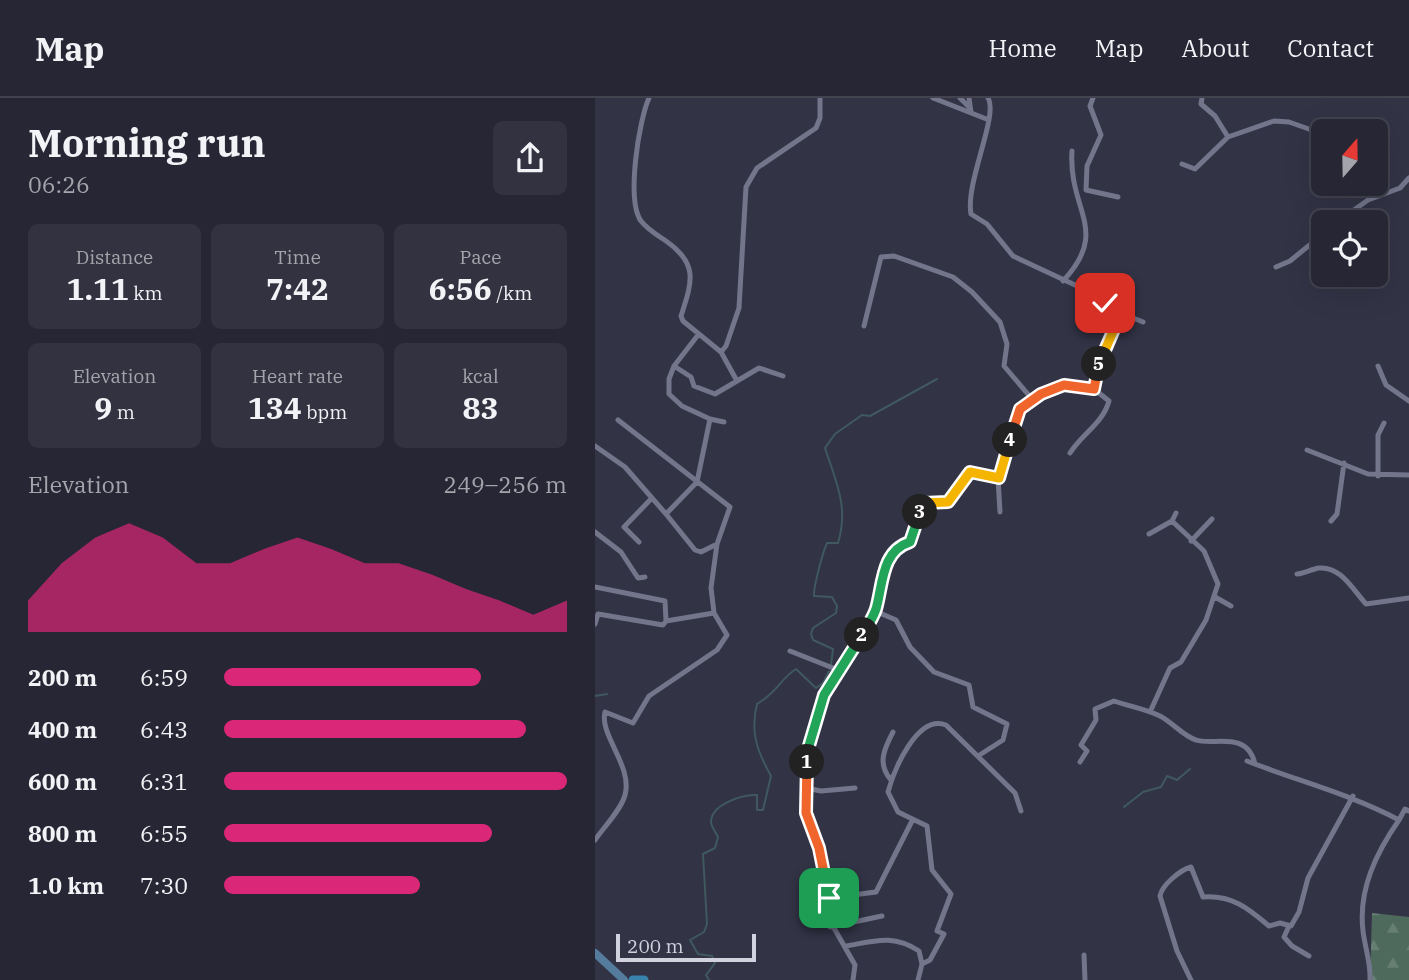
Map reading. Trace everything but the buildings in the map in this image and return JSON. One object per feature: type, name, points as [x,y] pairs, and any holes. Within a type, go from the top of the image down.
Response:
[{"type":"main road","points":[[595,953],[624,980]]},
{"type":"main road","points":[[633,980],[644,980]]},
{"type":"street","points":[[649,98],[635,165],[638,216],[649,229],[683,254],[692,277],[681,316],[698,335],[721,352],[737,381]]},
{"type":"street","points":[[721,352],[726,346],[739,308],[746,187],[757,168],[816,128],[820,118],[820,98]]},
{"type":"street","points":[[960,98],[970,110]]},
{"type":"street","points":[[969,98],[970,110]]},
{"type":"street","points":[[988,98],[991,103],[989,120],[973,174],[969,202],[971,214],[987,225],[1013,256],[1039,266],[1063,281],[1090,292],[1121,313],[1143,322]]},
{"type":"street","points":[[1093,98],[1090,106],[1101,135],[1087,166],[1087,190],[1118,197]]},
{"type":"street","points":[[1202,98],[1201,104],[1215,116],[1228,136]]},
{"type":"street","points":[[933,99],[970,110],[989,120]]},
{"type":"street","points":[[1182,164],[1195,169],[1228,136],[1274,121],[1289,122],[1311,130]]},
{"type":"street","points":[[1063,281],[1084,256],[1088,234],[1073,186],[1072,151]]},
{"type":"street","points":[[1355,210],[1373,198],[1400,188],[1409,178]]},
{"type":"street","points":[[1276,267],[1290,261],[1311,244]]},
{"type":"street","points":[[864,327],[881,257],[894,256],[953,278],[1000,322],[1007,344],[1004,366],[1032,399]]},
{"type":"street","points":[[1094,389],[1100,360],[1121,313]]},
{"type":"street","points":[[698,335],[674,366],[669,379],[669,394],[682,406],[710,419],[724,422]]},
{"type":"street","points":[[674,366],[691,377],[695,386],[715,394],[759,368],[783,376]]},
{"type":"street","points":[[1378,366],[1387,385],[1409,401]]},
{"type":"street","points":[[1000,512],[999,478],[1020,409],[1052,387],[1094,389],[1109,401],[1105,415],[1079,440],[1070,453]]},
{"type":"street","points":[[666,514],[698,482],[710,419]]},
{"type":"street","points":[[595,840],[626,794],[624,771],[604,720],[605,712],[633,723],[652,693],[717,650],[727,635],[714,613],[711,588],[717,544],[730,507],[618,420]]},
{"type":"street","points":[[1378,476],[1378,435],[1384,423]]},
{"type":"street","points":[[595,446],[625,467],[695,550],[701,552],[717,544]]},
{"type":"street","points":[[1307,450],[1378,476],[1409,475]]},
{"type":"street","points":[[1331,521],[1337,514],[1344,463]]},
{"type":"street","points":[[853,980],[855,965],[846,946],[830,927],[826,914],[829,898],[819,848],[806,813],[808,749],[824,695],[836,669],[853,652],[875,611],[886,565],[901,545],[910,542],[923,503],[948,502],[970,472],[999,478]]},
{"type":"street","points":[[639,541],[624,527],[651,499]]},
{"type":"street","points":[[1149,534],[1172,521],[1176,513]]},
{"type":"street","points":[[1191,541],[1212,519]]},
{"type":"street","points":[[1150,712],[1170,668],[1181,662],[1206,620],[1218,584],[1204,551],[1172,521]]},
{"type":"street","points":[[595,532],[621,552],[638,578],[645,577]]},
{"type":"street","points":[[1297,574],[1316,568],[1330,569],[1350,583],[1366,604],[1409,598]]},
{"type":"street","points":[[595,587],[665,601],[666,621]]},
{"type":"street","points":[[1215,597],[1231,606]]},
{"type":"street","points":[[875,611],[896,620],[910,647],[933,672],[969,685],[973,708],[1007,723],[1003,740],[978,756]]},
{"type":"street","points":[[595,624],[598,614],[663,625],[666,621],[714,613]]},
{"type":"street","points":[[790,650],[836,669]]},
{"type":"street","points":[[1080,762],[1087,751],[1081,745],[1096,720],[1095,709],[1114,701],[1150,712],[1196,740],[1224,739],[1236,743],[1254,758],[1255,764]]},
{"type":"street","points":[[922,964],[938,948],[944,934],[937,931],[951,894],[932,870],[927,826],[898,812],[888,792],[891,780],[924,726],[932,723],[946,725],[1015,793],[1021,811]]},
{"type":"street","points":[[891,780],[882,762],[883,750],[893,732]]},
{"type":"street","points":[[1247,761],[1325,790],[1353,796],[1399,820]]},
{"type":"street","points":[[806,788],[821,791],[855,788]]},
{"type":"street","points":[[1309,956],[1291,946],[1284,937],[1299,912],[1308,878],[1353,796]]},
{"type":"street","points":[[1370,980],[1363,933],[1363,897],[1377,857],[1405,809],[1409,811]]},
{"type":"street","points":[[829,898],[876,892],[912,821]]},
{"type":"street","points":[[1191,980],[1177,951],[1160,891],[1184,869],[1194,868],[1203,897],[1230,898],[1260,916],[1269,926],[1280,923],[1289,926]]},
{"type":"street","points":[[830,927],[882,916]]},
{"type":"street","points":[[846,946],[882,940],[904,941],[919,951],[922,964],[918,980]]},
{"type":"street","points":[[1084,955],[1085,980]]},
{"type":"green space","points":[[1372,913],[1409,917],[1409,980],[1370,980]]},
{"type":"waterway","points":[[831,665],[833,649],[813,640],[811,634],[813,628],[836,613],[837,606],[832,597],[814,596],[825,547],[827,543],[838,543],[842,518],[840,495],[825,448],[835,434],[862,415],[870,416],[937,379]]},
{"type":"waterway","points":[[709,980],[706,975],[715,963],[712,956],[698,954],[690,940],[704,932],[707,924],[703,854],[715,848],[718,837],[711,824],[712,816],[729,801],[751,795],[757,795],[757,810],[763,810],[771,776],[756,741],[754,724],[757,704],[796,669],[816,688],[823,683],[829,671]]},
{"type":"waterway","points":[[595,696],[607,694]]},
{"type":"waterway","points":[[1124,807],[1143,792],[1161,787],[1167,776],[1177,780],[1190,769]]},
{"type":"route","points":[[829,898],[819,848],[806,813],[808,749],[824,695],[838,670],[853,652],[875,611],[886,565],[901,545],[910,542],[923,503],[948,502],[970,472],[999,478],[1020,409],[1032,399],[1052,387],[1064,385],[1094,389],[1100,360],[1121,313],[1105,303]]}]
